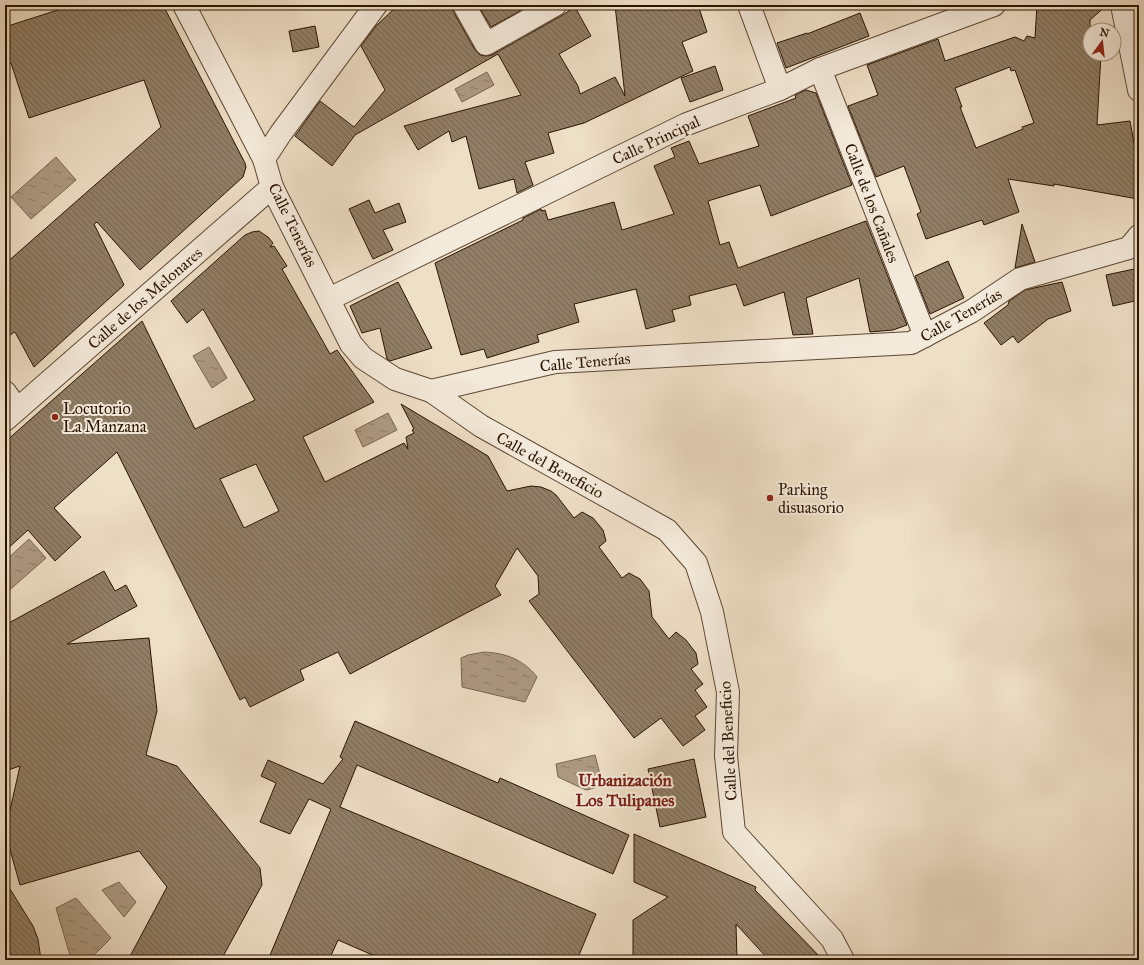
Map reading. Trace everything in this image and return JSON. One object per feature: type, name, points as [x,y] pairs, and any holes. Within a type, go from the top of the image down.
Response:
[{"type":"street","name":"Calle Tenerías","points":[[184,5],[264,160],[272,187],[351,344],[363,358],[395,379],[431,391],[555,362],[911,343],[972,311],[1020,279],[1129,248],[1139,236]]},
{"type":"street","points":[[264,160],[281,133],[376,5]]},
{"type":"street","points":[[464,5],[486,44],[555,5]]},
{"type":"street","points":[[749,5],[780,89]]},
{"type":"street","name":"Calle Principal","points":[[329,299],[687,124],[780,89],[820,69],[994,5]]},
{"type":"street","points":[[1122,5],[1139,90]]},
{"type":"street","name":"Calle de los Cañales","points":[[820,69],[925,336]]},
{"type":"street","name":"Calle de los Melonares","points":[[9,407],[272,187]]},
{"type":"street","name":"Calle del Beneficio","points":[[431,391],[481,426],[667,530],[696,563],[712,612],[728,692],[726,756],[734,832],[832,939],[843,960]]},
{"type":"water","points":[[487,72],[494,85],[462,102],[455,89]]},
{"type":"water","points":[[56,157],[76,180],[31,219],[11,197]]},
{"type":"water","points":[[209,347],[227,378],[212,388],[193,356]]},
{"type":"water","points":[[388,413],[397,430],[363,447],[355,430]]},
{"type":"water","points":[[29,539],[46,558],[5,594],[5,561]]},
{"type":"water","points":[[484,652],[499,654],[520,661],[537,677],[525,702],[462,687],[461,658]]},
{"type":"water","points":[[595,755],[603,786],[586,790],[558,777],[556,764]]},
{"type":"water","points":[[119,882],[136,902],[124,917],[102,890]]},
{"type":"water","points":[[76,898],[111,938],[94,955],[71,959],[56,908]]},
{"type":"building","points":[[73,5],[163,5],[246,167],[243,177],[140,270],[97,222],[94,224],[124,285],[34,367],[15,332],[5,338],[5,264],[161,127],[144,80],[29,118],[11,63],[5,65],[5,27]]},
{"type":"building","points":[[398,5],[452,5],[453,11],[475,50],[480,55],[486,56],[492,55],[575,7],[591,36],[559,54],[578,86],[580,94],[615,77],[625,96],[615,5],[698,5],[707,32],[682,42],[693,71],[584,123],[548,133],[554,153],[525,162],[533,185],[517,193],[514,179],[479,189],[466,136],[452,142],[449,131],[418,150],[404,126],[521,95],[498,54],[355,135],[332,166],[295,136],[320,101],[354,127],[385,90],[361,46],[376,26]]},
{"type":"building","points":[[478,5],[517,5],[520,11],[491,27]]},
{"type":"building","points":[[1037,5],[1107,5],[1090,20],[1090,22],[1082,22],[1082,62],[1101,62],[1097,125],[1130,121],[1136,154],[1138,199],[1054,184],[1054,186],[1008,179],[1019,212],[984,225],[982,220],[926,239],[917,214],[921,212],[904,166],[876,177],[848,106],[878,95],[867,65],[938,39],[945,61],[1015,37],[1024,41],[1027,36],[1035,38]],"holes":[[[1010,67],[1011,71],[1015,70],[1034,123],[976,148],[960,107],[962,107],[955,88]]]},
{"type":"building","points":[[860,13],[869,36],[786,68],[777,43],[807,34]]},
{"type":"building","points":[[315,26],[319,47],[293,52],[289,31]]},
{"type":"building","points":[[715,66],[723,90],[690,102],[681,78]]},
{"type":"building","points":[[806,90],[816,93],[852,185],[771,216],[760,185],[708,201],[720,245],[729,242],[738,268],[866,221],[907,325],[893,330],[870,332],[859,278],[806,298],[813,334],[793,335],[784,292],[744,306],[736,284],[689,296],[691,305],[672,310],[675,321],[646,329],[636,289],[574,304],[579,322],[537,335],[539,342],[487,358],[484,349],[461,355],[435,263],[523,220],[523,218],[541,209],[542,211],[545,210],[548,220],[614,202],[622,230],[674,214],[654,166],[675,157],[671,148],[689,141],[699,164],[759,146],[748,116],[796,98],[795,95]]},
{"type":"building","points":[[369,200],[375,213],[399,203],[406,222],[383,230],[393,250],[373,259],[349,209]]},
{"type":"building","points":[[1022,224],[1035,262],[1015,268]]},
{"type":"building","points":[[259,231],[268,237],[273,243],[270,247],[274,246],[287,266],[282,269],[330,354],[337,350],[374,402],[303,437],[325,482],[404,443],[408,449],[406,437],[414,433],[412,430],[414,429],[401,404],[488,456],[507,491],[531,486],[541,487],[556,495],[574,518],[582,512],[593,518],[603,530],[606,541],[599,547],[622,578],[629,573],[640,579],[649,591],[652,617],[669,639],[676,632],[686,640],[696,653],[698,664],[691,669],[703,684],[695,690],[707,707],[695,716],[705,730],[683,746],[661,718],[634,738],[529,601],[539,594],[538,576],[517,548],[495,586],[501,595],[350,674],[338,652],[300,670],[304,680],[250,707],[245,697],[240,700],[117,452],[54,508],[81,537],[55,561],[28,530],[5,551],[5,442],[142,321],[195,429],[255,400],[203,309],[187,323],[171,301],[245,235]],"holes":[[[256,464],[279,511],[244,528],[220,479]]]},
{"type":"building","points":[[948,261],[964,298],[930,314],[915,276]]},
{"type":"building","points":[[1139,268],[1139,300],[1113,306],[1106,275]]},
{"type":"building","points":[[398,282],[432,348],[390,361],[387,359],[380,328],[362,333],[350,306]]},
{"type":"building","points":[[1062,282],[1071,311],[1048,319],[1018,343],[1013,336],[1001,345],[984,323],[1008,305],[1009,301],[1025,290]]},
{"type":"building","points":[[104,571],[115,591],[126,585],[137,606],[67,644],[149,638],[157,711],[146,755],[177,766],[260,868],[262,885],[221,960],[128,960],[167,887],[139,851],[20,885],[5,832],[20,766],[5,771],[5,625]]},
{"type":"building","points":[[355,721],[498,783],[500,778],[629,835],[613,874],[357,765],[340,807],[596,914],[577,960],[384,960],[338,940],[329,960],[268,960],[331,809],[309,799],[290,834],[260,822],[276,783],[261,776],[268,760],[323,784],[343,759],[340,757]]},
{"type":"building","points":[[694,759],[706,817],[660,827],[648,769]]},
{"type":"building","points":[[634,834],[756,887],[755,890],[823,960],[769,960],[736,924],[737,960],[633,960],[633,920],[668,897],[634,882]]},
{"type":"building","points":[[5,881],[33,926],[38,939],[41,960],[5,960]]},
{"type":"place","name":"Locutorio La Manzana","points":[[55,417]]},
{"type":"place","name":"Parking disuasorio","points":[[770,498]]},
{"type":"district","name":"Urbanización Los Tulipanes","points":[[625,790]]}]
